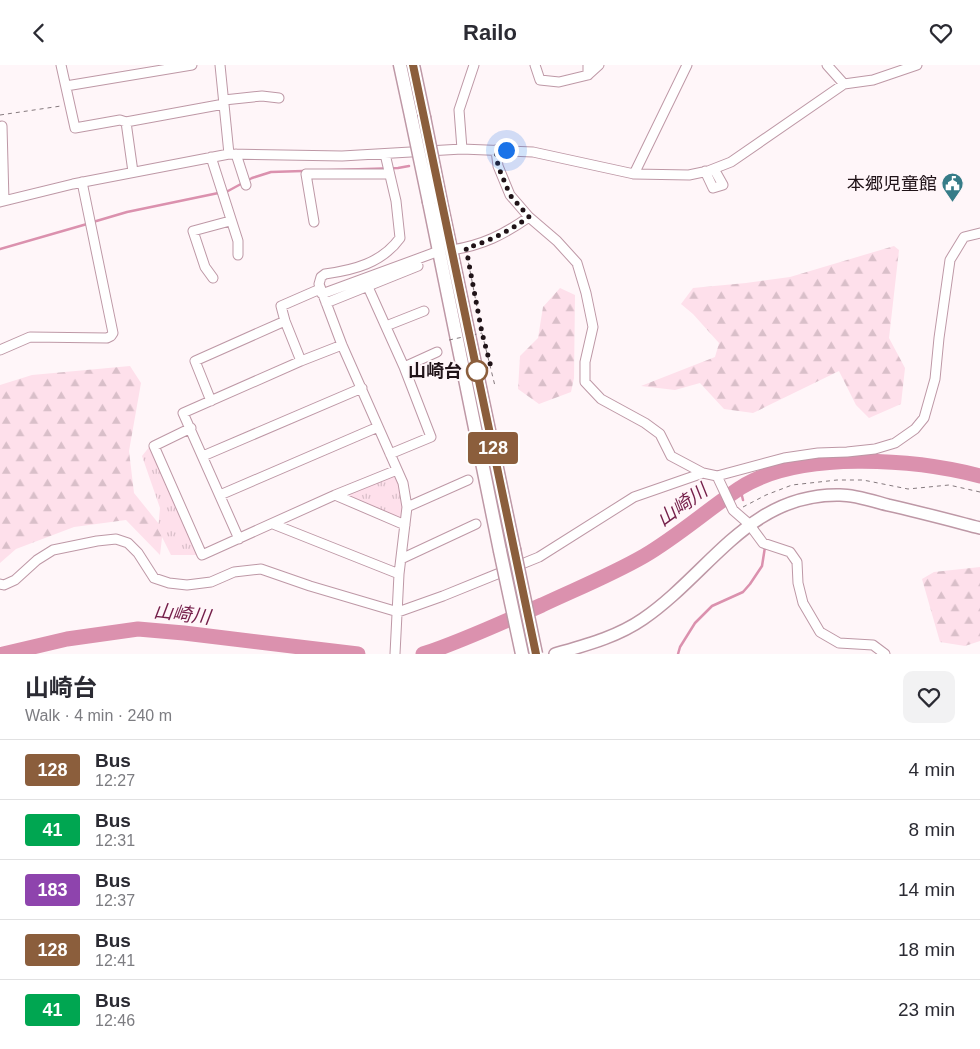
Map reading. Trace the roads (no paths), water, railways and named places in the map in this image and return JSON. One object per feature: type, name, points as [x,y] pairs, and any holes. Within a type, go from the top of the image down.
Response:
[{"type":"highway","points":[[394,65],[412,90]]},
{"type":"highway","points":[[400,65],[412,90]]},
{"type":"highway","points":[[413,65],[412,90],[417,117],[435,202],[452,251],[536,654]]},
{"type":"highway","points":[[412,90],[417,65]]},
{"type":"highway","points":[[435,202],[438,251],[522,654]]},
{"type":"main road","points":[[585,654],[618,639],[627,630],[645,618],[674,594],[749,524],[768,512],[798,499],[812,496],[842,495],[980,528]]},
{"type":"main road","points":[[555,654],[596,642],[627,630]]},
{"type":"street","points":[[61,65],[75,128],[120,119],[126,122],[262,96],[279,98]]},
{"type":"street","points":[[66,86],[161,68],[192,65]]},
{"type":"street","points":[[220,65],[233,154],[245,183]]},
{"type":"street","points":[[462,149],[459,110],[474,65]]},
{"type":"street","points":[[536,65],[540,80],[559,82],[588,75],[599,65]]},
{"type":"street","points":[[588,65],[588,75]]},
{"type":"street","points":[[634,174],[687,65]]},
{"type":"street","points":[[827,65],[844,84]]},
{"type":"street","points":[[2,125],[2,201],[82,182],[233,154],[342,156],[462,149],[496,150],[533,152],[634,174],[689,175],[731,162],[844,84],[873,80],[917,65]]},
{"type":"street","points":[[126,122],[134,172]]},
{"type":"street","points":[[496,150],[498,166],[510,195],[529,217],[557,241],[577,263],[593,327],[585,362],[585,382],[601,399],[645,423],[660,434],[671,456],[703,473],[717,476],[784,458],[818,453],[875,449],[895,443],[915,429],[924,418],[936,379],[939,338],[950,260],[964,237],[980,233]]},
{"type":"street","points":[[384,154],[396,201],[400,239],[393,247],[367,265],[321,277],[319,284],[342,345],[403,483],[407,507],[399,573],[395,654]]},
{"type":"street","points":[[211,157],[238,241],[238,255]]},
{"type":"street","points":[[314,222],[306,174],[389,174]]},
{"type":"street","points":[[0,350],[30,337],[107,338],[113,333],[82,182]]},
{"type":"street","points":[[452,251],[484,243],[508,232],[529,217]]},
{"type":"street","points":[[212,278],[205,267],[193,231],[230,221]]},
{"type":"street","points":[[301,361],[281,306],[438,251]]},
{"type":"street","points":[[326,303],[418,266]]},
{"type":"street","points":[[368,287],[404,367],[431,437],[390,454]]},
{"type":"street","points":[[386,327],[424,311]]},
{"type":"street","points":[[211,401],[195,361],[285,321]]},
{"type":"street","points":[[239,539],[184,413],[301,361],[342,345]]},
{"type":"street","points":[[404,367],[437,352]]},
{"type":"street","points":[[203,456],[362,388]]},
{"type":"street","points":[[220,495],[378,427]]},
{"type":"street","points":[[191,429],[154,446],[202,555],[397,470]]},
{"type":"street","points":[[0,584],[4,585],[15,580],[37,560],[53,550],[116,539],[128,543],[138,553],[154,578],[169,583],[187,585],[211,581],[234,572],[260,569],[398,612],[539,557],[634,497],[703,473]]},
{"type":"street","points":[[717,476],[733,510],[749,524],[763,543],[790,552],[797,562],[798,583],[803,603],[820,632],[839,643],[872,645],[885,654]]},
{"type":"street","points":[[407,507],[468,480]]},
{"type":"street","points":[[336,495],[405,525]]},
{"type":"street","points":[[273,524],[399,573]]},
{"type":"street","points":[[401,559],[476,525]]},
{"type":"waterway","points":[[93,222],[127,212],[228,191],[252,178],[271,172],[398,168],[409,166]]},
{"type":"waterway","points":[[0,249],[87,224]]},
{"type":"waterway","name":"山崎川","points":[[423,654],[498,625],[632,563],[669,540],[740,488],[765,476],[794,468],[825,463],[858,461],[923,465],[980,476]]},
{"type":"waterway","points":[[740,488],[743,500]]},
{"type":"waterway","points":[[678,654],[680,647],[695,623],[712,606],[743,592],[750,584],[762,566],[765,547]]},
{"type":"waterway","name":"山崎川","points":[[3,654],[67,639],[138,629],[358,654]]},
{"type":"place","name":"本郷児童館","points":[[953,203]]},
{"type":"place","name":"山崎台","points":[[477,371]]}]
